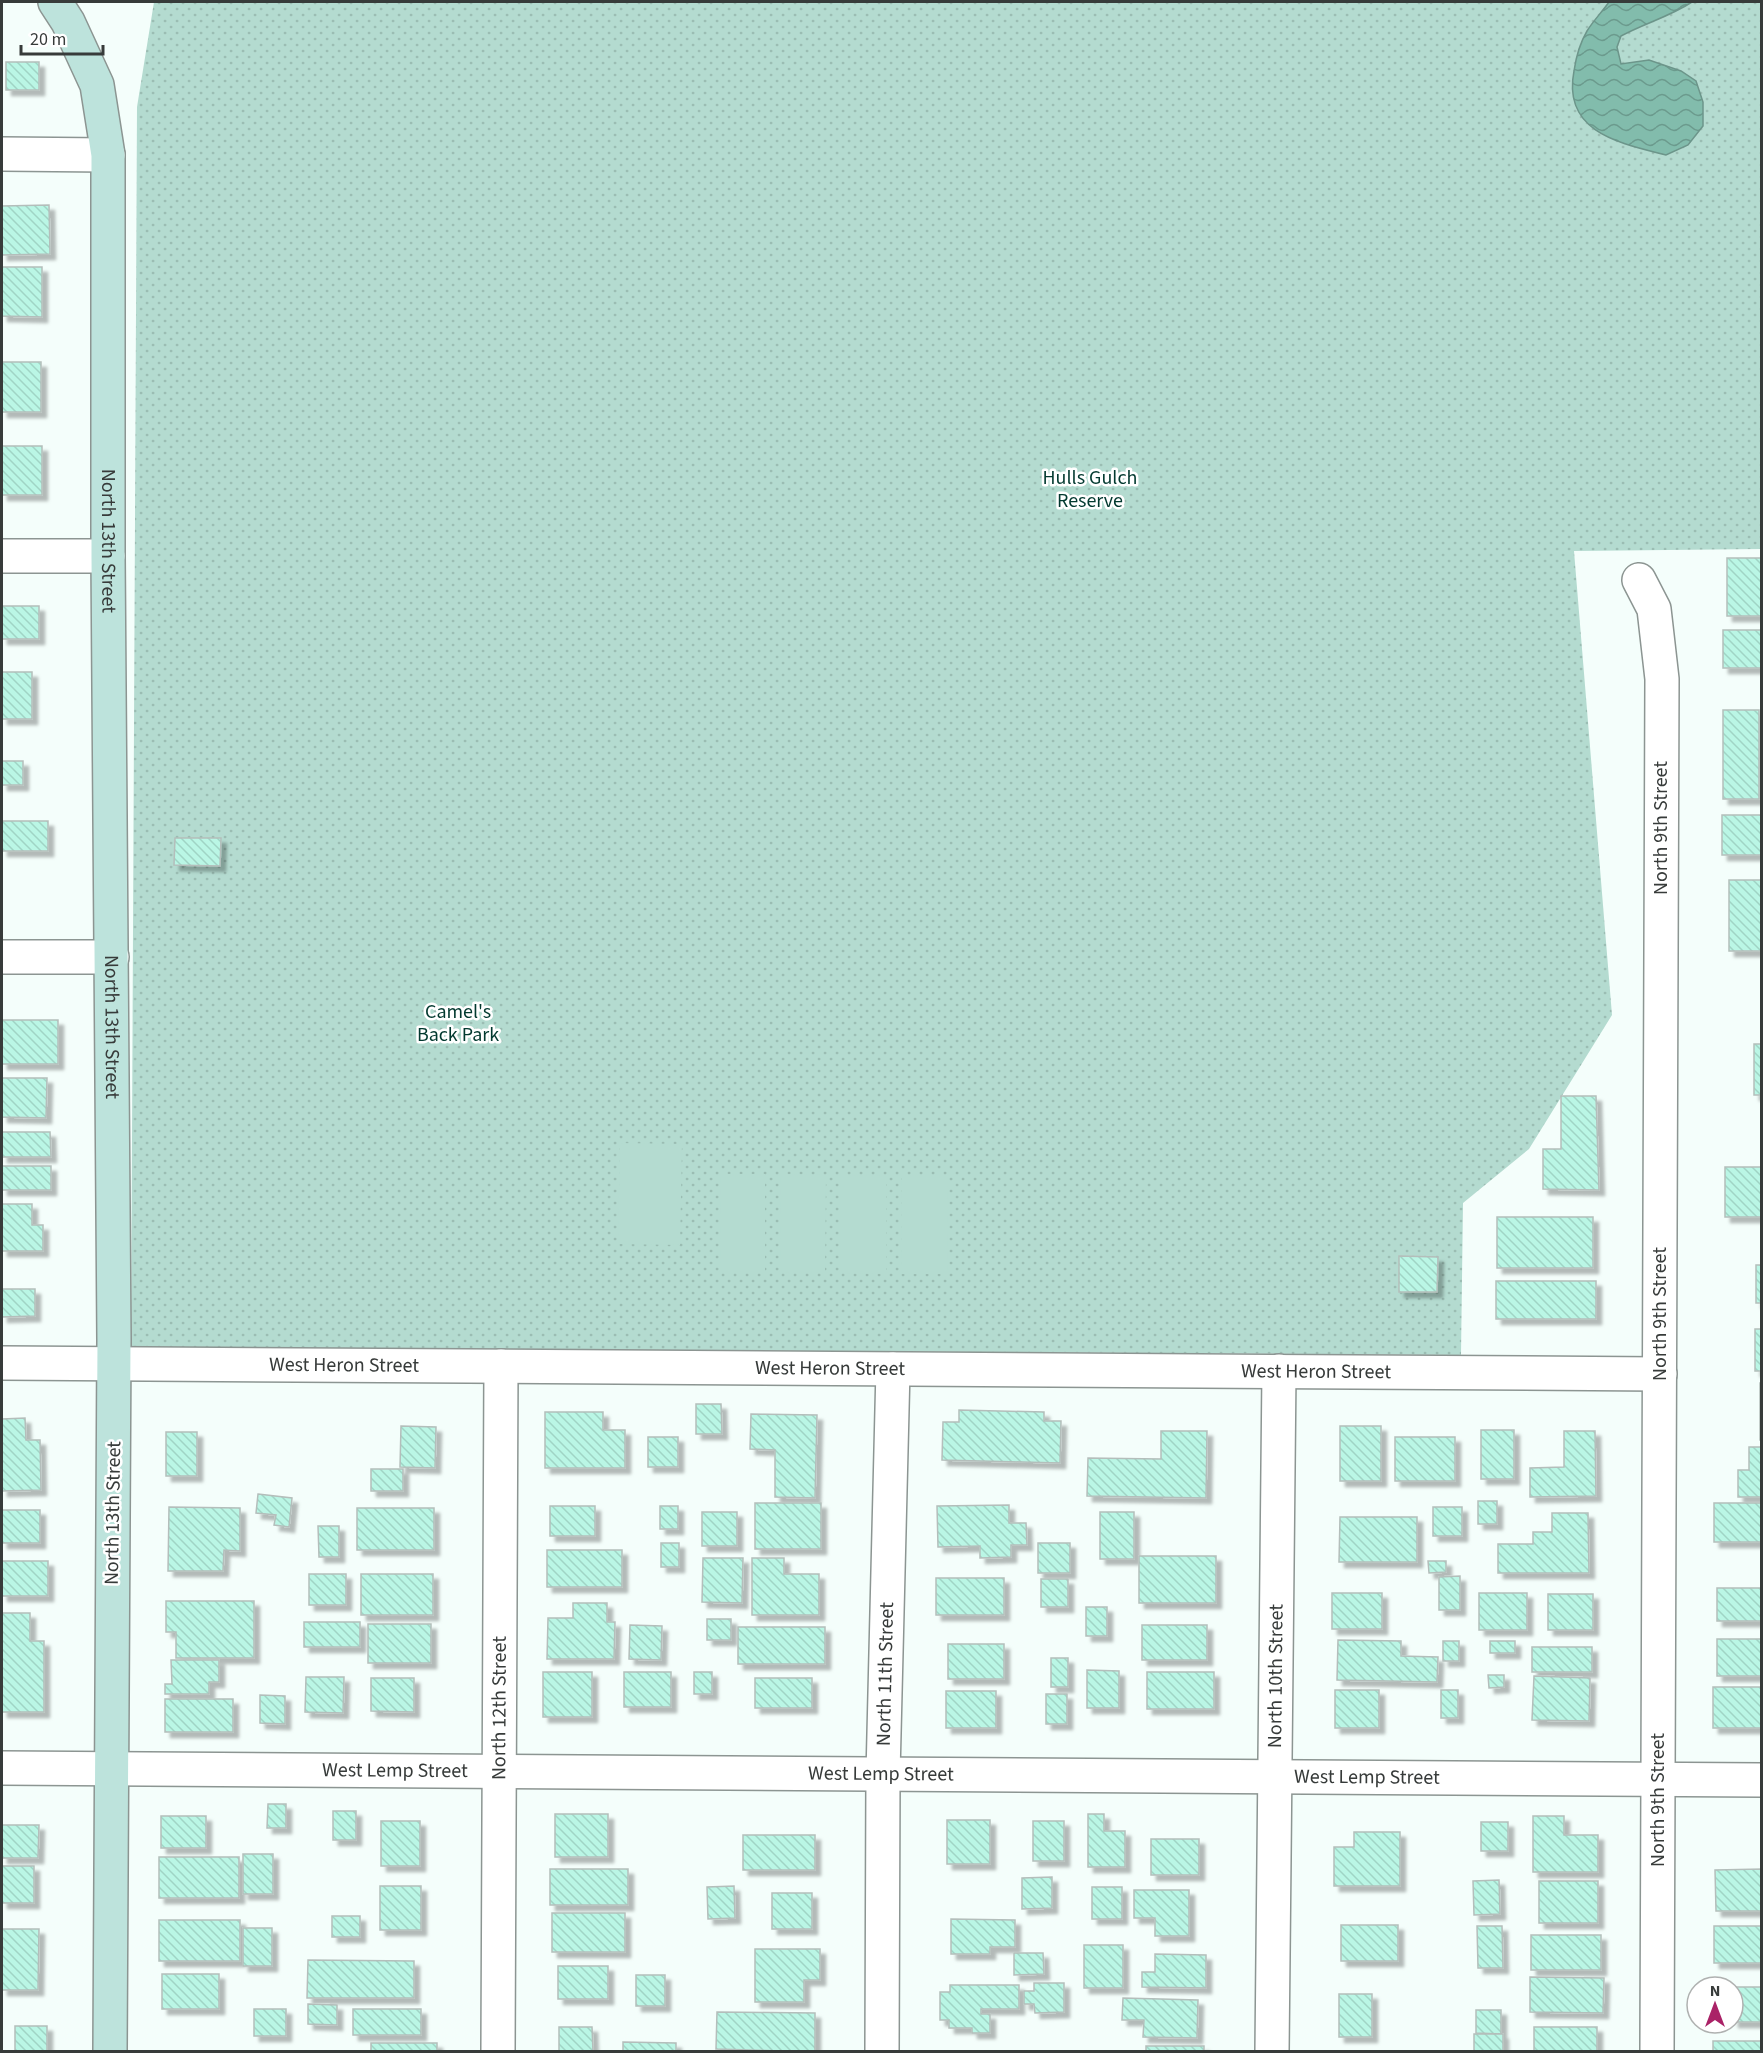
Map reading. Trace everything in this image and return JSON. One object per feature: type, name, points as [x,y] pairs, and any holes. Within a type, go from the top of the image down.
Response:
[{"type":"street","name":"North 13th Street","points":[[58,7],[97,84],[108,155],[108,556],[114,1364],[110,2052]]},
{"type":"street","points":[[2,154],[108,155]]},
{"type":"street","points":[[2,556],[108,556]]},
{"type":"street","name":"North 9th Street","points":[[1639,580],[1654,609],[1662,679],[1657,2052]]},
{"type":"street","points":[[2,957],[112,957]]},
{"type":"street","name":"West Heron Street","points":[[2,1363],[1660,1374]]},
{"type":"street","name":"North 12th Street","points":[[498,2052],[501,1366]]},
{"type":"street","name":"North 11th Street","points":[[882,2052],[883,1774],[893,1369]]},
{"type":"street","name":"North 10th Street","points":[[1272,2052],[1279,1371]]},
{"type":"street","name":"West Lemp Street","points":[[2,1768],[1761,1780]]},
{"type":"green space","name":"Hulls Gulch Reserve","points":[[154,2],[1761,2],[1761,549],[1574,551],[1612,1015],[1529,1149],[1463,1203],[1461,1355],[131,1347],[137,107]]},
{"type":"green space","points":[[620,1143],[682,1144],[680,1245],[618,1244]]},
{"type":"green space","points":[[721,1174],[765,1174],[765,1272],[720,1272]]},
{"type":"green space","points":[[781,1174],[826,1175],[825,1273],[780,1272]]},
{"type":"green space","points":[[841,1175],[886,1176],[886,1274],[841,1273]]},
{"type":"green space","points":[[902,1177],[948,1177],[947,1274],[901,1274]]},
{"type":"water","points":[[1609,2],[1692,2],[1621,36],[1617,47],[1621,64],[1649,60],[1681,71],[1696,81],[1703,102],[1703,126],[1688,145],[1666,155],[1630,145],[1598,131],[1585,121],[1577,108],[1573,92],[1574,71],[1582,40]]},
{"type":"building","points":[[6,62],[39,62],[39,90],[6,90]]},
{"type":"building","points":[[49,205],[50,254],[2,255],[2,206]]},
{"type":"building","points":[[2,267],[42,267],[42,317],[2,316]]},
{"type":"building","points":[[2,362],[41,362],[41,412],[2,412]]},
{"type":"building","points":[[2,446],[42,446],[42,495],[2,495]]},
{"type":"building","points":[[1727,558],[1762,558],[1762,616],[1727,616]]},
{"type":"building","points":[[2,606],[39,606],[39,639],[2,639]]},
{"type":"building","points":[[1723,630],[1762,630],[1762,668],[1723,668]]},
{"type":"building","points":[[2,672],[32,672],[32,719],[2,719]]},
{"type":"building","points":[[1723,710],[1759,710],[1759,799],[1723,799]]},
{"type":"building","points":[[2,761],[23,761],[23,785],[2,785]]},
{"type":"building","points":[[1722,815],[1762,815],[1762,855],[1722,855]]},
{"type":"building","points":[[2,821],[48,821],[48,851],[2,851]]},
{"type":"building","points":[[175,838],[221,838],[220,866],[174,865]]},
{"type":"building","points":[[1729,880],[1762,880],[1762,951],[1729,951]]},
{"type":"building","points":[[2,1020],[58,1020],[58,1064],[2,1064]]},
{"type":"building","points":[[1754,1044],[1762,1044],[1762,1095],[1754,1095]]},
{"type":"building","points":[[2,1078],[47,1078],[46,1118],[2,1117]]},
{"type":"building","points":[[1561,1096],[1596,1096],[1599,1190],[1543,1189],[1543,1149],[1561,1149]]},
{"type":"building","points":[[2,1132],[50,1132],[51,1157],[2,1157]]},
{"type":"building","points":[[2,1166],[51,1166],[51,1190],[2,1190]]},
{"type":"building","points":[[1725,1167],[1762,1167],[1762,1217],[1725,1217]]},
{"type":"building","points":[[2,1204],[32,1204],[32,1225],[43,1225],[43,1251],[2,1251]]},
{"type":"building","points":[[1497,1217],[1593,1217],[1593,1268],[1497,1268]]},
{"type":"building","points":[[1399,1256],[1438,1257],[1437,1292],[1399,1292]]},
{"type":"building","points":[[1756,1265],[1762,1265],[1762,1303],[1756,1303]]},
{"type":"building","points":[[1496,1281],[1596,1281],[1596,1319],[1496,1319]]},
{"type":"building","points":[[2,1289],[35,1289],[35,1316],[2,1317]]},
{"type":"building","points":[[1755,1329],[1762,1329],[1762,1371],[1755,1371]]},
{"type":"building","points":[[1760,1383],[1762,1383],[1762,1440],[1760,1440]]},
{"type":"building","points":[[696,1404],[721,1404],[722,1434],[696,1434]]},
{"type":"building","points":[[959,1410],[1044,1412],[1044,1421],[1061,1421],[1060,1463],[942,1460],[943,1422],[959,1422]]},
{"type":"building","points":[[545,1412],[603,1412],[603,1430],[625,1430],[625,1468],[545,1468]]},
{"type":"building","points":[[751,1414],[817,1415],[815,1498],[775,1497],[775,1450],[750,1449]]},
{"type":"building","points":[[25,1418],[26,1440],[40,1440],[41,1490],[2,1491],[2,1419]]},
{"type":"building","points":[[401,1426],[436,1427],[435,1468],[400,1467]]},
{"type":"building","points":[[1340,1426],[1381,1426],[1381,1481],[1340,1481]]},
{"type":"building","points":[[1481,1430],[1514,1430],[1514,1479],[1481,1479]]},
{"type":"building","points":[[1161,1431],[1207,1431],[1206,1498],[1087,1496],[1088,1458],[1161,1459]]},
{"type":"building","points":[[1564,1431],[1595,1431],[1596,1496],[1530,1497],[1530,1468],[1564,1467]]},
{"type":"building","points":[[166,1432],[197,1432],[197,1476],[166,1476]]},
{"type":"building","points":[[648,1437],[678,1437],[678,1467],[648,1467]]},
{"type":"building","points":[[1395,1437],[1455,1437],[1455,1481],[1395,1481]]},
{"type":"building","points":[[1749,1447],[1762,1447],[1762,1497],[1738,1497],[1738,1470],[1749,1470]]},
{"type":"building","points":[[371,1469],[403,1469],[403,1491],[371,1491]]},
{"type":"building","points":[[258,1494],[292,1498],[289,1527],[274,1525],[276,1515],[256,1513]]},
{"type":"building","points":[[1478,1501],[1497,1501],[1497,1524],[1478,1524]]},
{"type":"building","points":[[755,1503],[821,1503],[821,1549],[755,1549]]},
{"type":"building","points":[[1714,1503],[1762,1503],[1762,1542],[1714,1542]]},
{"type":"building","points":[[1009,1505],[1009,1523],[1026,1523],[1027,1545],[1011,1545],[1011,1557],[980,1558],[980,1546],[938,1547],[937,1506]]},
{"type":"building","points":[[550,1506],[595,1506],[595,1536],[550,1536]]},
{"type":"building","points":[[660,1506],[678,1506],[678,1529],[660,1529]]},
{"type":"building","points":[[169,1507],[240,1508],[240,1551],[224,1550],[223,1571],[168,1571]]},
{"type":"building","points":[[1433,1507],[1462,1507],[1462,1536],[1433,1536]]},
{"type":"building","points":[[357,1508],[434,1508],[434,1550],[357,1550]]},
{"type":"building","points":[[2,1510],[40,1510],[40,1543],[2,1543]]},
{"type":"building","points":[[702,1512],[737,1512],[737,1546],[702,1546]]},
{"type":"building","points":[[1100,1512],[1134,1512],[1134,1559],[1100,1559]]},
{"type":"building","points":[[1552,1513],[1588,1513],[1589,1573],[1498,1573],[1498,1544],[1533,1544],[1533,1532],[1552,1532]]},
{"type":"building","points":[[1340,1517],[1417,1517],[1417,1562],[1339,1562]]},
{"type":"building","points":[[318,1526],[339,1526],[339,1557],[319,1557]]},
{"type":"building","points":[[661,1543],[679,1543],[679,1567],[661,1567]]},
{"type":"building","points":[[1038,1543],[1070,1543],[1070,1573],[1038,1573]]},
{"type":"building","points":[[547,1550],[622,1550],[622,1587],[547,1587]]},
{"type":"building","points":[[1139,1556],[1216,1556],[1216,1603],[1139,1603]]},
{"type":"building","points":[[703,1558],[743,1558],[742,1603],[702,1602]]},
{"type":"building","points":[[752,1558],[784,1558],[784,1574],[819,1574],[819,1615],[752,1615]]},
{"type":"building","points":[[2,1561],[48,1561],[48,1596],[2,1596]]},
{"type":"building","points":[[1428,1561],[1446,1561],[1446,1572],[1429,1573]]},
{"type":"building","points":[[309,1574],[346,1574],[346,1605],[309,1605]]},
{"type":"building","points":[[361,1574],[433,1574],[433,1615],[361,1615]]},
{"type":"building","points":[[1460,1576],[1460,1610],[1439,1610],[1439,1577]]},
{"type":"building","points":[[936,1578],[1004,1578],[1004,1615],[936,1615]]},
{"type":"building","points":[[1041,1579],[1068,1579],[1068,1607],[1041,1607]]},
{"type":"building","points":[[1717,1588],[1762,1588],[1762,1621],[1717,1621]]},
{"type":"building","points":[[1332,1593],[1382,1593],[1382,1629],[1332,1629]]},
{"type":"building","points":[[1479,1593],[1527,1593],[1527,1630],[1479,1630]]},
{"type":"building","points":[[1548,1594],[1593,1594],[1593,1630],[1548,1630]]},
{"type":"building","points":[[166,1601],[254,1601],[254,1658],[176,1658],[176,1632],[166,1632]]},
{"type":"building","points":[[573,1603],[607,1603],[607,1622],[615,1622],[614,1659],[547,1659],[548,1618],[573,1618]]},
{"type":"building","points":[[1086,1607],[1107,1607],[1107,1636],[1086,1636]]},
{"type":"building","points":[[2,1613],[30,1613],[30,1641],[44,1641],[44,1712],[2,1712]]},
{"type":"building","points":[[707,1619],[731,1619],[731,1640],[707,1640]]},
{"type":"building","points":[[304,1622],[360,1622],[360,1647],[304,1647]]},
{"type":"building","points":[[368,1624],[431,1624],[431,1663],[368,1663]]},
{"type":"building","points":[[630,1625],[662,1626],[661,1660],[629,1659]]},
{"type":"building","points":[[1142,1625],[1207,1625],[1207,1660],[1142,1660]]},
{"type":"building","points":[[738,1627],[825,1627],[825,1664],[738,1664]]},
{"type":"building","points":[[1717,1639],[1762,1639],[1762,1676],[1717,1676]]},
{"type":"building","points":[[1338,1640],[1401,1641],[1401,1656],[1438,1657],[1437,1682],[1337,1680]]},
{"type":"building","points":[[1443,1641],[1459,1641],[1459,1661],[1443,1661]]},
{"type":"building","points":[[1490,1641],[1515,1641],[1515,1653],[1490,1653]]},
{"type":"building","points":[[948,1644],[1004,1644],[1004,1679],[948,1679]]},
{"type":"building","points":[[1532,1647],[1592,1647],[1592,1672],[1532,1672]]},
{"type":"building","points":[[1051,1658],[1068,1658],[1068,1687],[1051,1687]]},
{"type":"building","points":[[171,1660],[219,1660],[219,1682],[209,1682],[209,1694],[165,1694],[165,1684],[172,1684]]},
{"type":"building","points":[[1087,1670],[1119,1671],[1119,1708],[1087,1708]]},
{"type":"building","points":[[543,1672],[592,1672],[592,1717],[543,1717]]},
{"type":"building","points":[[624,1672],[671,1672],[671,1707],[624,1707]]},
{"type":"building","points":[[694,1672],[712,1672],[712,1694],[694,1694]]},
{"type":"building","points":[[1147,1672],[1214,1672],[1214,1709],[1147,1709]]},
{"type":"building","points":[[1488,1675],[1504,1675],[1504,1687],[1489,1688]]},
{"type":"building","points":[[1534,1676],[1590,1678],[1589,1721],[1532,1720]]},
{"type":"building","points":[[306,1677],[344,1677],[343,1713],[305,1712]]},
{"type":"building","points":[[371,1678],[414,1678],[414,1712],[371,1711]]},
{"type":"building","points":[[755,1678],[812,1678],[812,1708],[755,1708]]},
{"type":"building","points":[[1713,1687],[1762,1687],[1762,1728],[1713,1728]]},
{"type":"building","points":[[1335,1690],[1379,1690],[1379,1728],[1335,1728]]},
{"type":"building","points":[[1441,1690],[1458,1690],[1458,1718],[1441,1718]]},
{"type":"building","points":[[946,1691],[996,1691],[996,1728],[946,1728]]},
{"type":"building","points":[[1046,1694],[1067,1694],[1067,1724],[1046,1724]]},
{"type":"building","points":[[260,1695],[285,1696],[285,1724],[260,1723]]},
{"type":"building","points":[[165,1699],[233,1699],[233,1732],[165,1732]]},
{"type":"building","points":[[268,1804],[286,1804],[286,1828],[267,1828]]},
{"type":"building","points":[[333,1811],[356,1811],[356,1840],[333,1840]]},
{"type":"building","points":[[555,1814],[608,1814],[608,1857],[555,1857]]},
{"type":"building","points":[[1088,1814],[1104,1814],[1104,1831],[1125,1831],[1125,1867],[1088,1867]]},
{"type":"building","points":[[161,1816],[206,1816],[206,1848],[161,1848]]},
{"type":"building","points":[[1533,1816],[1564,1816],[1564,1835],[1598,1835],[1598,1872],[1533,1872]]},
{"type":"building","points":[[947,1820],[990,1820],[990,1864],[947,1864]]},
{"type":"building","points":[[381,1821],[420,1821],[420,1866],[381,1866]]},
{"type":"building","points":[[1033,1821],[1064,1821],[1064,1861],[1033,1861]]},
{"type":"building","points":[[1481,1822],[1508,1822],[1508,1851],[1481,1851]]},
{"type":"building","points":[[2,1825],[39,1825],[38,1858],[2,1858]]},
{"type":"building","points":[[1354,1832],[1400,1832],[1400,1886],[1334,1886],[1334,1847],[1354,1847]]},
{"type":"building","points":[[743,1835],[815,1835],[815,1870],[743,1870]]},
{"type":"building","points":[[1151,1839],[1199,1839],[1199,1875],[1151,1875]]},
{"type":"building","points":[[243,1854],[273,1854],[273,1894],[243,1894]]},
{"type":"building","points":[[159,1857],[239,1857],[239,1898],[159,1898]]},
{"type":"building","points":[[2,1866],[34,1866],[34,1903],[2,1903]]},
{"type":"building","points":[[550,1869],[628,1869],[628,1905],[550,1905]]},
{"type":"building","points":[[1762,1869],[1762,1911],[1716,1911],[1715,1870]]},
{"type":"building","points":[[1052,1877],[1052,1908],[1022,1909],[1022,1878]]},
{"type":"building","points":[[1499,1880],[1500,1914],[1474,1915],[1473,1881]]},
{"type":"building","points":[[1539,1881],[1598,1881],[1598,1923],[1539,1923]]},
{"type":"building","points":[[380,1886],[421,1886],[421,1930],[380,1930]]},
{"type":"building","points":[[734,1886],[735,1918],[708,1919],[707,1887]]},
{"type":"building","points":[[1092,1887],[1122,1887],[1122,1919],[1092,1919]]},
{"type":"building","points":[[1134,1890],[1189,1890],[1189,1936],[1155,1936],[1155,1918],[1134,1918]]},
{"type":"building","points":[[772,1893],[812,1893],[812,1929],[772,1929]]},
{"type":"building","points":[[552,1913],[625,1913],[625,1952],[552,1952]]},
{"type":"building","points":[[332,1916],[360,1916],[360,1937],[332,1937]]},
{"type":"building","points":[[951,1919],[1015,1920],[1015,1947],[990,1947],[990,1954],[951,1954]]},
{"type":"building","points":[[159,1920],[240,1920],[240,1961],[159,1961]]},
{"type":"building","points":[[1341,1925],[1398,1925],[1398,1961],[1341,1961]]},
{"type":"building","points":[[1477,1926],[1502,1926],[1503,1968],[1478,1968]]},
{"type":"building","points":[[1714,1926],[1762,1926],[1762,1963],[1714,1963]]},
{"type":"building","points":[[243,1928],[272,1928],[272,1966],[243,1966]]},
{"type":"building","points":[[2,1929],[39,1929],[38,1990],[2,1990]]},
{"type":"building","points":[[1531,1935],[1601,1935],[1601,1970],[1531,1970]]},
{"type":"building","points":[[1084,1945],[1123,1945],[1123,1988],[1084,1988]]},
{"type":"building","points":[[755,1949],[820,1949],[820,1980],[804,1980],[804,2002],[755,2002]]},
{"type":"building","points":[[1014,1953],[1043,1953],[1044,1974],[1014,1975]]},
{"type":"building","points":[[1155,1954],[1206,1955],[1206,1988],[1142,1987],[1142,1972],[1155,1972]]},
{"type":"building","points":[[308,1960],[414,1961],[414,1998],[307,1998]]},
{"type":"building","points":[[558,1966],[608,1966],[608,1999],[558,1999]]},
{"type":"building","points":[[162,1974],[219,1974],[219,2009],[162,2009]]},
{"type":"building","points":[[636,1975],[665,1975],[665,2006],[636,2006]]},
{"type":"building","points":[[1530,1977],[1604,1978],[1603,2013],[1530,2012]]},
{"type":"building","points":[[1034,1983],[1064,1983],[1064,2012],[1035,2013],[1034,2004],[1024,2004],[1024,1991],[1034,1991]]},
{"type":"building","points":[[950,1985],[1019,1985],[1019,2009],[981,2009],[981,2014],[990,2014],[990,2033],[972,2033],[972,2028],[949,2028],[949,2020],[940,2020],[940,1992],[950,1992]]},
{"type":"building","points":[[1745,1987],[1762,1987],[1762,2022],[1745,2022]]},
{"type":"building","points":[[1339,1994],[1372,1994],[1372,2037],[1339,2037]]},
{"type":"building","points":[[1123,1998],[1198,2000],[1197,2038],[1143,2037],[1144,2020],[1122,2020]]},
{"type":"building","points":[[308,2004],[337,2005],[337,2025],[308,2024]]},
{"type":"building","points":[[254,2009],[286,2009],[286,2036],[254,2036]]},
{"type":"building","points":[[353,2009],[421,2009],[421,2035],[353,2035]]},
{"type":"building","points":[[1476,2010],[1501,2010],[1501,2034],[1476,2033]]},
{"type":"building","points":[[717,2012],[815,2013],[815,2052],[716,2049]]},
{"type":"building","points":[[15,2026],[47,2026],[47,2052],[15,2052]]},
{"type":"building","points":[[559,2027],[592,2027],[593,2052],[559,2052]]},
{"type":"building","points":[[1534,2027],[1597,2027],[1597,2052],[1534,2052]]},
{"type":"building","points":[[1474,2034],[1503,2034],[1503,2052],[1474,2052]]},
{"type":"building","points":[[1713,2041],[1762,2041],[1762,2052],[1713,2052]]},
{"type":"building","points":[[623,2042],[676,2043],[676,2052],[623,2052]]},
{"type":"building","points":[[371,2043],[437,2043],[437,2052],[371,2052]]},
{"type":"building","points":[[1146,2046],[1204,2046],[1204,2052],[1146,2052]]},
{"type":"park label","name":"Camel's Back Park","points":[[458,1024]]}]
